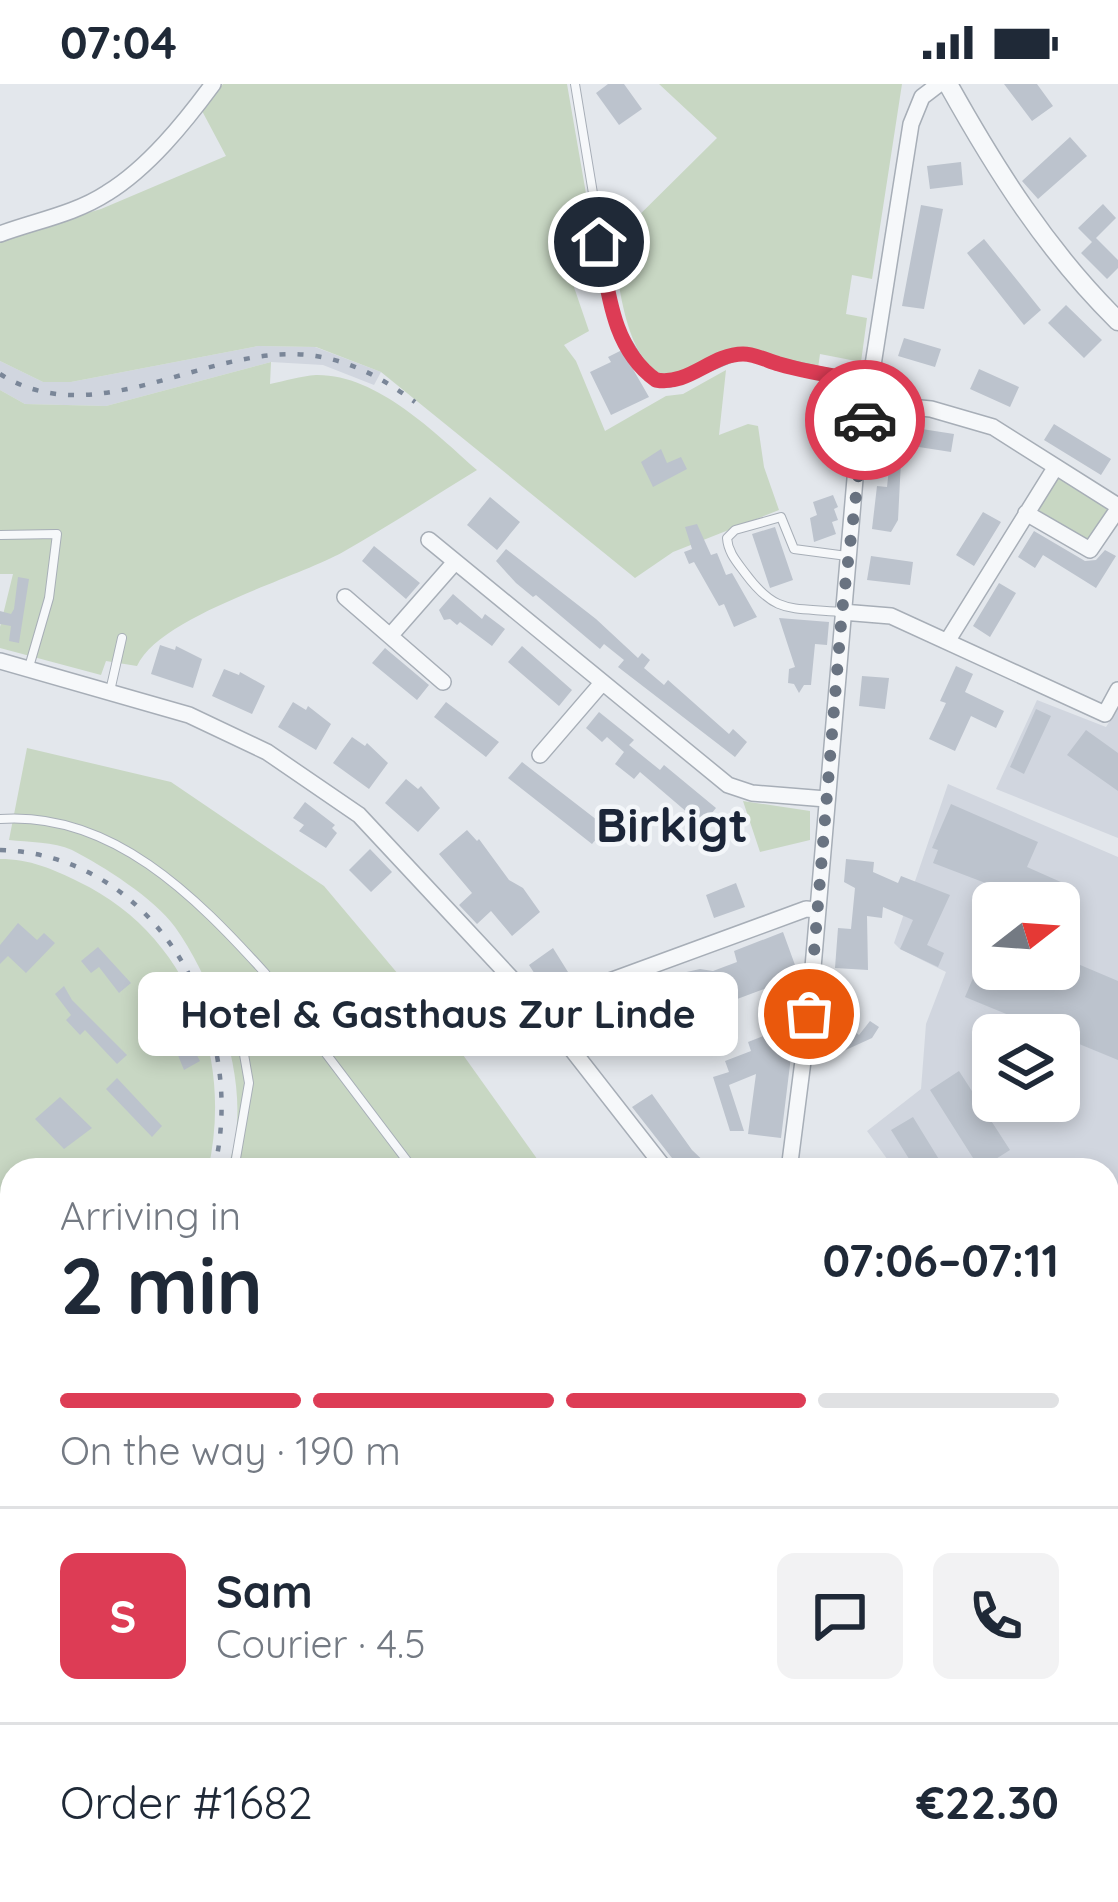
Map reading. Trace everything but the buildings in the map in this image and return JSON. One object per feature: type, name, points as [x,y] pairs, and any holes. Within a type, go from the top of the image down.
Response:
[{"type":"street","points":[[0,234],[84,206],[108,193],[193,111],[213,84]]},
{"type":"street","points":[[789,1158],[818,910],[847,556],[868,403],[911,126],[918,103],[938,84]]},
{"type":"street","points":[[948,84],[1044,239],[1118,321]]},
{"type":"street","points":[[868,403],[963,416],[993,428],[1118,507],[1090,550],[1026,513]]},
{"type":"street","points":[[948,640],[1054,468]]},
{"type":"street","points":[[429,541],[728,785],[752,793],[826,799]]},
{"type":"street","points":[[390,636],[455,562]]},
{"type":"street","points":[[345,598],[443,682]]},
{"type":"street","points":[[842,612],[890,616],[1112,716],[1118,689]]},
{"type":"street","points":[[0,661],[189,716],[267,752],[359,815],[541,1010],[656,1158]]},
{"type":"street","points":[[540,754],[602,683]]},
{"type":"street","points":[[541,1010],[806,909],[818,910]]},
{"type":"lane","points":[[575,84],[614,321],[647,374],[669,382],[740,354],[871,382]]},
{"type":"lane","points":[[842,612],[775,605],[764,599],[730,553],[727,538],[735,530],[781,517],[794,549],[847,556]]},
{"type":"lane","points":[[0,535],[57,534],[49,598],[29,669]]},
{"type":"lane","points":[[110,693],[122,638]]},
{"type":"lane","points":[[0,819],[90,830],[150,864],[212,914],[265,973],[405,1158]]},
{"type":"lane","points":[[236,1158],[249,1083],[235,1004],[265,973]]},
{"type":"shaded area","points":[[258,346],[315,347],[381,372],[374,385],[323,365],[271,362],[106,406],[25,404],[0,390],[0,361],[43,382],[71,382]]},
{"type":"shaded area","points":[[1037,700],[1106,727],[1118,708],[1118,838],[996,789]]},
{"type":"shaded area","points":[[948,784],[1118,857],[1118,1158],[886,1158],[867,1131],[921,1089],[926,1024],[946,972],[894,943]]},
{"type":"green space","points":[[223,84],[567,84],[593,234],[561,249],[589,331],[564,345],[576,361],[605,431],[666,396],[683,394],[726,370],[719,435],[748,424],[758,426],[764,467],[779,510],[673,552],[635,578],[381,372],[316,347],[258,346],[71,382],[43,382],[0,361],[0,238],[101,209],[226,156],[201,109]]},
{"type":"green space","points":[[659,84],[902,84],[872,279],[852,275],[846,314],[867,318],[861,362],[820,354],[818,368],[743,348],[674,378],[657,372],[644,359],[627,322],[612,242],[717,138]]},
{"type":"green space","points":[[271,362],[270,384],[316,375],[339,377],[383,395],[424,423],[477,470],[343,552],[199,615],[150,648],[137,666],[106,661],[101,675],[0,648],[0,627],[13,574],[0,574],[0,390],[25,404],[106,406]]},
{"type":"green space","points":[[1063,478],[1105,504],[1108,513],[1092,539],[1085,541],[1040,515],[1039,506],[1054,480]]},
{"type":"green space","points":[[27,748],[171,782],[324,886],[446,1031],[536,1158],[230,1158],[237,1110],[228,1044],[205,980],[175,927],[127,884],[72,850],[9,840]]},
{"type":"green space","points":[[743,801],[810,811],[810,840],[760,852]]},
{"type":"green space","points":[[0,859],[41,866],[79,882],[117,905],[149,933],[175,966],[194,1003],[214,1084],[214,1127],[210,1158],[0,1158]]},
{"type":"railway","points":[[0,374],[37,390],[76,395],[115,391],[236,361],[316,356],[368,373],[415,402]]},
{"type":"railway","points":[[0,850],[57,859],[106,882],[147,916],[180,959],[204,1008],[218,1061],[221,1116],[216,1158]]},
{"type":"way so far","points":[[809,1014],[842,612],[865,420]]},
{"type":"place","name":"Hotel & Gasthaus Zur Linde","points":[[809,1014]]},
{"type":"district","name":"Birkigt","points":[[672,825]]},
{"type":"route","points":[[599,242],[614,321],[647,374],[669,382],[720,360],[740,354],[755,356],[871,382],[865,420]]}]
